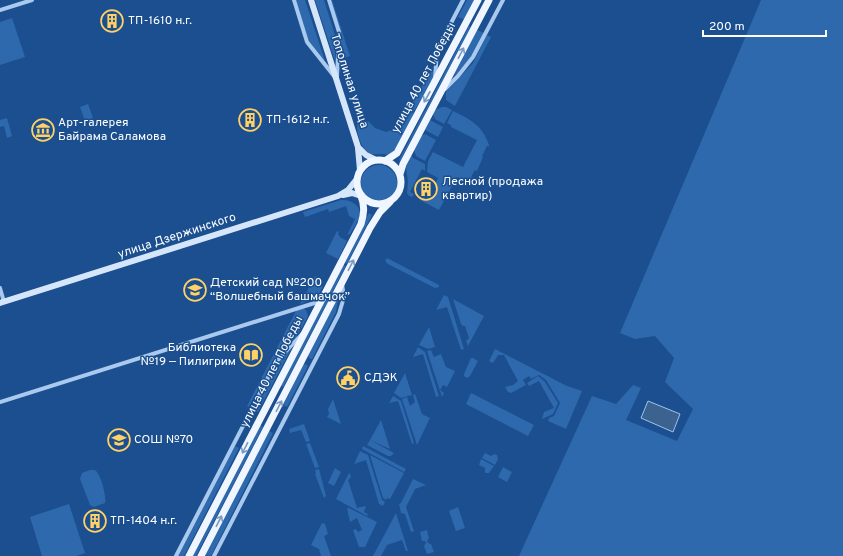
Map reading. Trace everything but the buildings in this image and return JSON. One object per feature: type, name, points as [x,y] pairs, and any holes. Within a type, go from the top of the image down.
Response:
[{"type":"main road","name":"Тополиная улица","points":[[311,0],[358,147],[361,152],[376,160]]},
{"type":"main road","name":"улица 40 лет Победы","points":[[385,161],[390,159],[397,152],[435,84],[478,0]]},
{"type":"main road","name":"улица 40 лет Победы","points":[[400,174],[403,164],[488,0]]},
{"type":"main road","points":[[358,147],[360,170]]},
{"type":"main road","points":[[376,160],[385,161],[394,166],[400,174],[400,190],[390,202],[375,205],[365,200],[361,196],[356,180],[360,170],[368,162],[376,160]]},
{"type":"main road","name":"улица Дзержинского","points":[[2,303],[338,196],[348,190],[356,180]]},
{"type":"main road","points":[[338,196],[352,193],[361,196]]},
{"type":"main road","name":"улица 40 лет Победы","points":[[189,556],[361,224],[364,202],[361,196]]},
{"type":"main road","name":"улица 40 лет Победы","points":[[203,556],[374,221],[384,206],[390,202]]},
{"type":"main road","points":[[277,388],[286,392]]},
{"type":"street","points":[[0,10],[32,0]]},
{"type":"street","points":[[294,0],[307,42],[336,79]]},
{"type":"street","points":[[329,0],[339,32],[336,79]]},
{"type":"street","points":[[435,84],[437,50],[463,0]]},
{"type":"street","name":"улица 40 лет Победы","points":[[440,93],[458,76],[473,57],[503,0]]},
{"type":"street","points":[[214,556],[339,314],[344,297],[342,284]]},
{"type":"street","points":[[0,288],[2,303]]},
{"type":"street","points":[[0,402],[322,300]]},
{"type":"street","points":[[176,556],[276,362],[309,326]]},
{"type":"shaded area","points":[[296,0],[305,0],[325,61],[309,43]]},
{"type":"shaded area","points":[[315,0],[324,0],[336,38],[335,61]]},
{"type":"shaded area","points":[[329,0],[332,0],[350,56],[341,59],[341,36]]},
{"type":"shaded area","points":[[467,0],[475,0],[465,20],[458,17]]},
{"type":"shaded area","points":[[761,0],[843,0],[843,556],[519,556],[592,396],[616,404],[633,385],[641,388],[626,420],[677,441],[693,409],[665,382],[674,358],[655,336],[635,339],[620,333]]},
{"type":"shaded area","points":[[12,18],[25,57],[0,65],[0,22]]},
{"type":"shaded area","points":[[469,26],[471,27],[400,161],[399,160]]},
{"type":"shaded area","points":[[477,30],[484,33],[472,56],[457,74],[454,75]]},
{"type":"shaded area","points":[[487,35],[491,37],[455,106],[446,100],[446,92],[473,63]]},
{"type":"shaded area","points":[[432,68],[434,71],[434,80],[414,111],[411,122],[397,148],[388,155],[372,154],[368,152],[362,145],[358,135],[358,121],[368,121],[375,128],[386,132],[398,128]]},
{"type":"shaded area","points":[[88,104],[93,118],[85,121],[80,107]]},
{"type":"shaded area","points":[[442,107],[452,110],[444,124],[435,119],[433,114],[435,110]]},
{"type":"shaded area","points":[[453,111],[475,124],[483,133],[489,146],[487,146],[477,171],[475,170],[471,177],[473,178],[470,182],[468,183],[457,177],[439,210],[420,200],[421,198],[427,200],[438,178],[427,172],[428,161],[433,152],[463,167],[477,140],[451,127],[451,125],[447,123]]},
{"type":"shaded area","points":[[7,118],[12,136],[7,138],[4,126],[0,127],[0,120]]},
{"type":"shaded area","points":[[430,120],[443,127],[438,137],[425,130]]},
{"type":"shaded area","points":[[425,134],[436,140],[425,161],[416,156],[414,150],[421,136]]},
{"type":"shaded area","points":[[411,155],[413,158],[425,164],[425,171],[422,169],[410,192],[414,194],[412,197],[407,193],[408,182],[406,167]]},
{"type":"shaded area","points":[[383,165],[392,170],[396,176],[396,190],[392,196],[383,201],[375,201],[366,196],[362,190],[361,179],[366,170],[372,166]]},
{"type":"shaded area","points":[[341,200],[353,203],[359,208],[360,212],[358,220],[350,234],[347,235],[355,219],[349,216],[346,206],[329,212],[328,209],[305,217],[303,212]]},
{"type":"shaded area","points":[[369,213],[372,215],[347,264],[344,262]]},
{"type":"shaded area","points":[[337,231],[339,232],[338,234],[340,237],[347,241],[338,259],[326,253]]},
{"type":"shaded area","points":[[387,258],[439,285],[439,287],[435,288],[388,264],[385,261]]},
{"type":"shaded area","points":[[343,265],[346,266],[284,386],[282,387],[281,385]]},
{"type":"shaded area","points":[[315,276],[320,279],[318,284],[323,286],[317,298],[300,304]]},
{"type":"shaded area","points":[[339,294],[336,312],[312,359],[310,359],[308,356]]},
{"type":"shaded area","points":[[444,295],[448,297],[464,349],[461,350],[447,307],[436,310]]},
{"type":"shaded area","points":[[453,299],[484,316],[468,346],[466,341],[469,338],[465,326],[461,324]]},
{"type":"shaded area","points":[[302,308],[306,310],[308,316],[297,336],[274,360],[249,407],[247,406],[297,309]]},
{"type":"shaded area","points":[[429,327],[435,347],[428,349],[419,345]]},
{"type":"shaded area","points":[[292,347],[258,412],[253,410],[277,363]]},
{"type":"shaded area","points":[[418,347],[425,352],[439,396],[436,397],[423,354],[413,357]]},
{"type":"shaded area","points":[[495,349],[567,386],[582,391],[566,429],[548,421],[549,418],[554,416],[560,403],[546,380],[539,375],[531,379],[529,376],[523,380],[526,385],[511,393],[508,392],[505,387],[513,385],[518,381],[504,355],[498,355],[493,363],[489,361]]},
{"type":"shaded area","points":[[431,350],[434,357],[441,354],[446,367],[455,371],[447,387],[443,385],[440,390],[444,393],[442,397],[427,351]]},
{"type":"shaded area","points":[[471,358],[478,361],[470,376],[467,378],[464,374]]},
{"type":"shaded area","points":[[306,364],[308,366],[287,407],[283,405],[303,365]]},
{"type":"shaded area","points":[[405,373],[412,395],[401,398],[394,393]]},
{"type":"shaded area","points":[[538,376],[545,382],[558,403],[553,414],[542,419],[544,412],[554,408],[539,381],[529,386],[527,383]]},
{"type":"shaded area","points":[[471,393],[534,425],[528,436],[466,404]]},
{"type":"shaded area","points":[[415,394],[422,414],[430,418],[417,445],[402,399],[407,397],[410,406],[415,402],[413,395]]},
{"type":"shaded area","points":[[393,396],[401,401],[414,443],[412,444],[398,401],[389,403]]},
{"type":"shaded area","points":[[333,399],[341,424],[327,417],[329,414],[328,409]]},
{"type":"shaded area","points":[[648,401],[680,414],[673,432],[641,418]]},
{"type":"shaded area","points":[[381,420],[390,449],[370,440]]},
{"type":"shaded area","points":[[304,424],[310,441],[306,442],[301,430],[290,433],[289,429]]},
{"type":"shaded area","points":[[260,425],[263,427],[196,556],[192,556]]},
{"type":"shaded area","points":[[269,431],[273,433],[211,556],[205,555]]},
{"type":"shaded area","points":[[370,440],[394,453],[391,456],[388,456],[367,445]]},
{"type":"shaded area","points":[[310,443],[319,467],[315,468],[306,444]]},
{"type":"shaded area","points":[[235,446],[239,448],[184,556],[178,556]]},
{"type":"shaded area","points":[[363,446],[406,469],[404,472],[362,449]]},
{"type":"shaded area","points":[[360,451],[368,455],[382,500],[385,502],[383,506],[379,504],[366,460],[354,464]]},
{"type":"shaded area","points":[[485,453],[491,456],[494,454],[497,455],[498,459],[495,465],[482,458]]},
{"type":"shaded area","points":[[370,455],[404,473],[390,499],[387,498],[386,500],[383,498]]},
{"type":"shaded area","points":[[481,459],[494,466],[489,473],[485,473],[485,468],[479,465]]},
{"type":"shaded area","points":[[503,467],[512,472],[507,482],[498,477]]},
{"type":"shaded area","points":[[335,468],[341,472],[334,486],[328,483]]},
{"type":"shaded area","points":[[319,469],[326,496],[324,498],[315,474],[315,470]]},
{"type":"shaded area","points":[[95,470],[98,473],[102,482],[105,496],[105,503],[94,507],[90,505],[80,479],[82,473]]},
{"type":"shaded area","points":[[350,473],[351,477],[348,480],[357,508],[366,506],[364,512],[368,514],[367,516],[336,499]]},
{"type":"shaded area","points":[[413,479],[426,485],[415,489],[406,507],[414,531],[411,532],[405,514],[401,513],[399,504],[401,503]]},
{"type":"shaded area","points":[[69,504],[85,553],[76,556],[42,556],[30,517]]},
{"type":"shaded area","points":[[458,507],[465,528],[456,531],[449,511]]},
{"type":"shaded area","points":[[347,508],[377,522],[365,547],[359,547],[353,530],[356,529],[358,532],[362,530],[357,518],[350,522]]},
{"type":"shaded area","points":[[396,513],[408,551],[406,551],[402,540],[387,545],[381,556],[373,556]]},
{"type":"shaded area","points":[[322,523],[325,524],[328,534],[324,536],[331,556],[321,556],[319,549],[311,545]]},
{"type":"shaded area","points":[[427,530],[429,538],[427,541],[431,544],[434,552],[427,554],[424,546],[426,543],[425,541],[422,541],[420,532]]},
{"type":"place","name":"ТП-1610 н.г.","points":[[112,21]]},
{"type":"place","name":"ТП-1612 н.г.","points":[[250,120]]},
{"type":"place","name":"Арт-галерея Байрама Саламова","points":[[43,130]]},
{"type":"place","name":"Лесной (продажа квартир)","points":[[426,189]]},
{"type":"place","name":"Детский сад №200 “Волшебный башмачок”","points":[[195,290]]},
{"type":"place","name":"Библиотека №19 — Пилигрим","points":[[251,355]]},
{"type":"place","name":"СДЭК","points":[[348,378]]},
{"type":"place","name":"СОШ №70","points":[[119,440]]},
{"type":"place","name":"ТП-1404 н.г.","points":[[95,521]]}]
